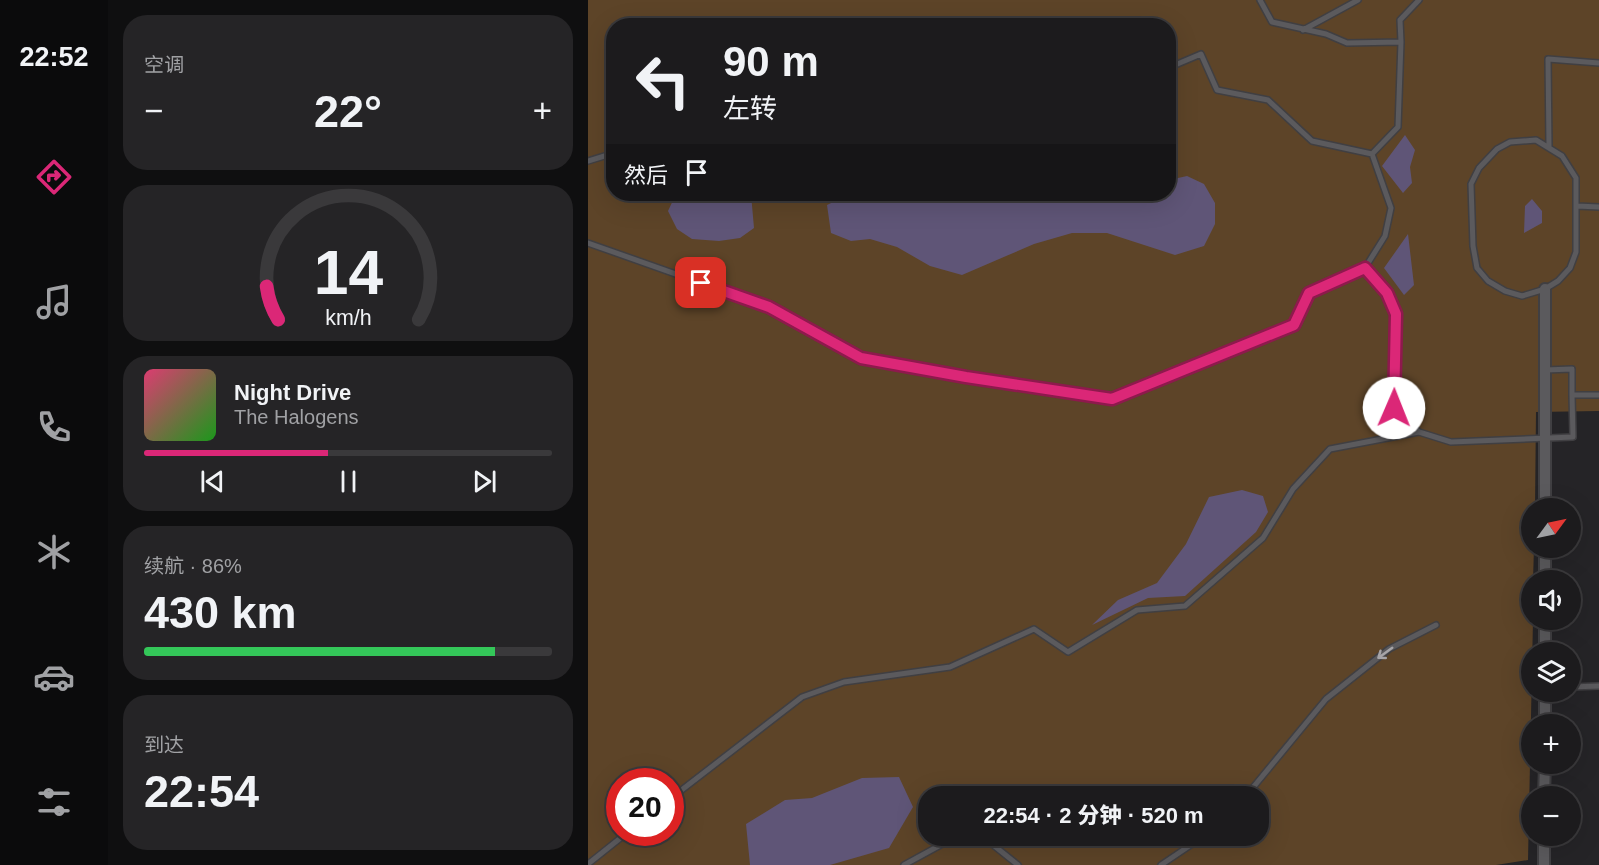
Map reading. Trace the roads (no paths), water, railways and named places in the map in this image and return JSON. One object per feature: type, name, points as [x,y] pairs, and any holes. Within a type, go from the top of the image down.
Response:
[{"type":"street","points":[[1545,289],[1545,498]]},
{"type":"street","points":[[1544,846],[1544,865]]},
{"type":"lane","points":[[1260,0],[1272,22],[1326,34],[1347,43],[1401,42]]},
{"type":"lane","points":[[1303,30],[1358,0]]},
{"type":"lane","points":[[1372,154],[1398,127],[1400,20],[1419,0]]},
{"type":"lane","points":[[1176,65],[1201,54],[1217,90],[1268,100],[1312,141],[1372,154]]},
{"type":"lane","points":[[1549,146],[1548,59],[1599,63]]},
{"type":"lane","points":[[1536,140],[1562,156],[1576,178],[1576,207],[1576,252],[1570,268],[1558,281],[1545,289],[1522,296],[1505,291],[1488,281],[1477,268],[1473,246],[1471,184],[1486,159],[1510,142],[1536,140]]},
{"type":"lane","points":[[588,243],[769,307],[861,358],[966,377],[1112,399],[1294,325],[1309,293],[1365,268],[1385,236],[1390,207],[1372,154]]},
{"type":"lane","points":[[588,161],[606,155]]},
{"type":"lane","points":[[1576,207],[1599,207]]},
{"type":"lane","points":[[1365,268],[1387,293],[1396,314],[1394,408],[1419,432],[1451,442],[1573,437],[1572,369],[1545,370]]},
{"type":"lane","points":[[1572,394],[1599,395]]},
{"type":"lane","points":[[684,789],[802,697],[844,682],[950,666],[1034,629],[1068,652],[1137,610],[1185,606],[1263,538],[1293,489],[1330,449],[1419,432]]},
{"type":"lane","points":[[1254,786],[1326,699],[1389,649],[1436,625]]},
{"type":"lane","points":[[1581,687],[1599,686]]},
{"type":"lane","points":[[588,864],[610,846]]},
{"type":"lane","points":[[904,865],[939,846]]},
{"type":"lane","points":[[994,846],[1018,865]]},
{"type":"lane","points":[[1161,865],[1189,846]]}]
